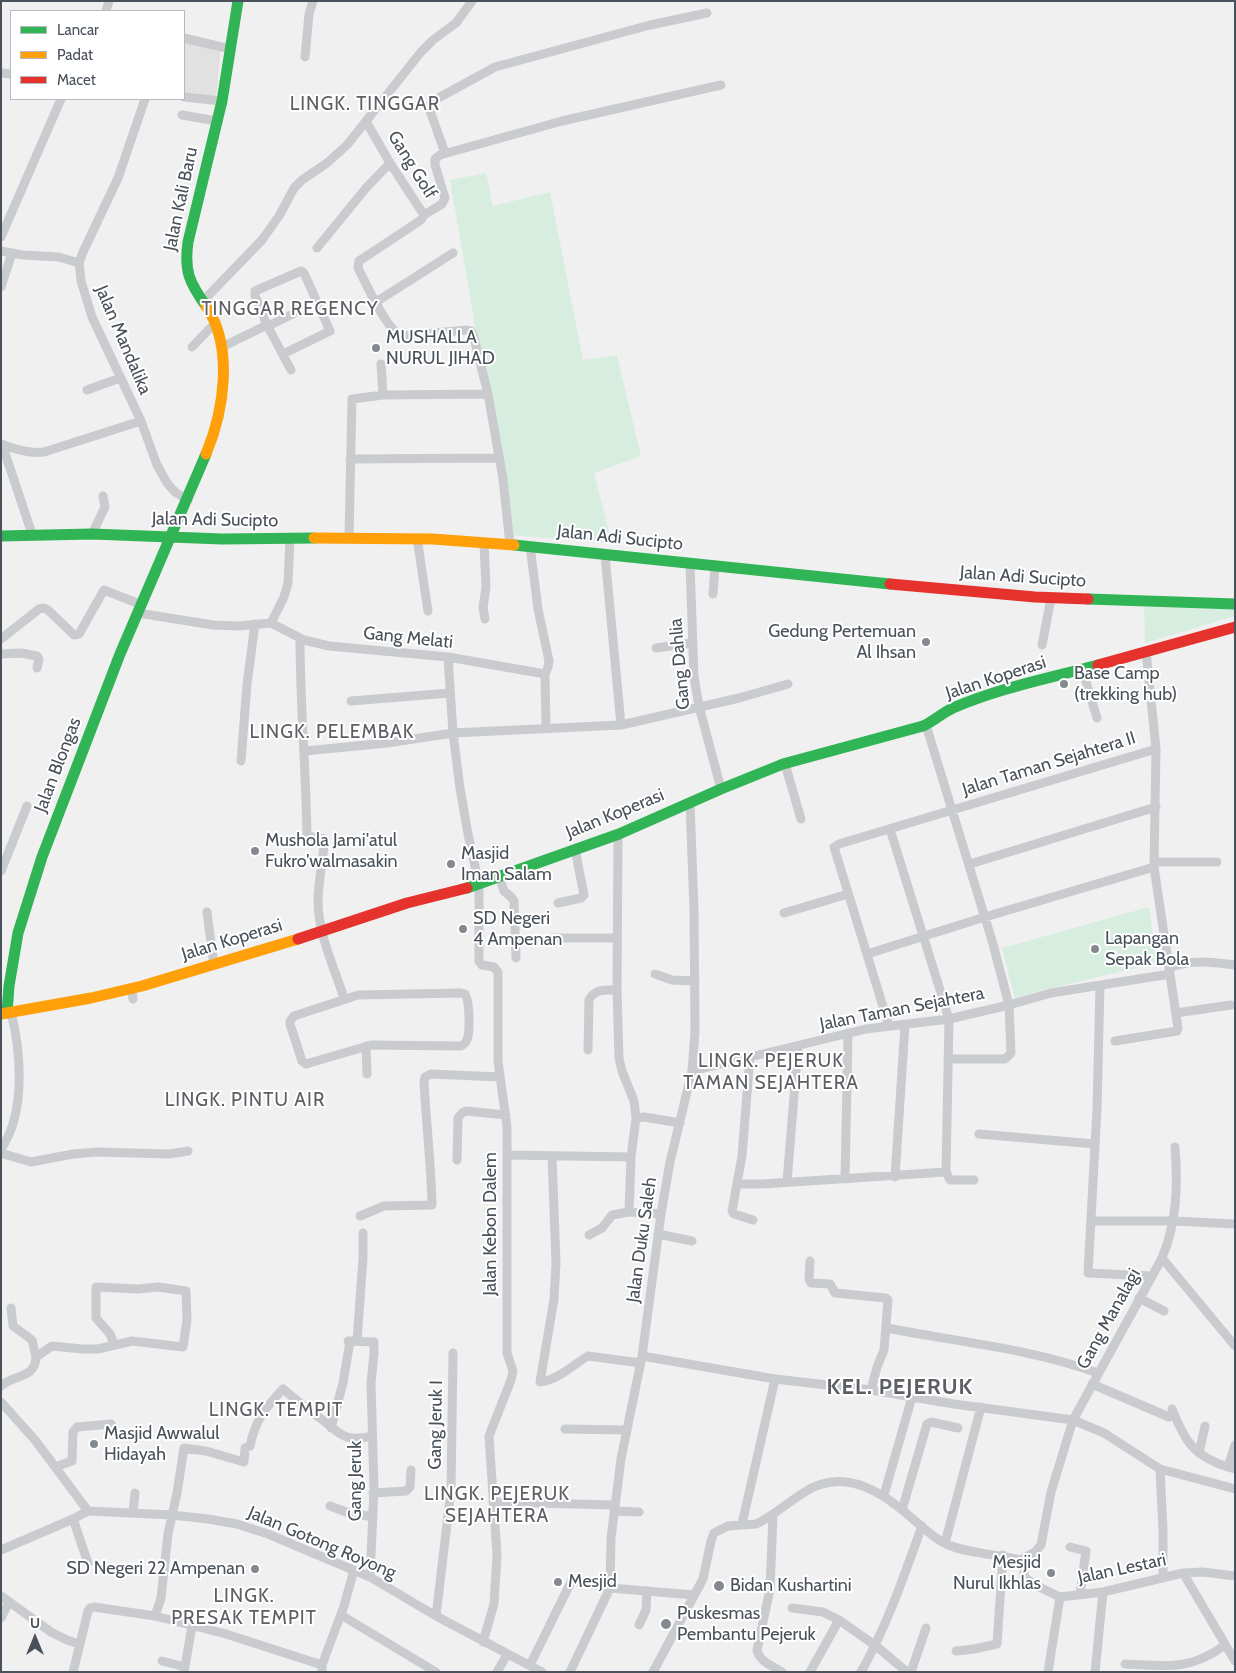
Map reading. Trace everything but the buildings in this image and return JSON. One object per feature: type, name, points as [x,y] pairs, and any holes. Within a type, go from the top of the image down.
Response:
[{"type":"main road","name":"Jalan Kali Baru","points":[[169,538],[188,500],[220,414],[222,347],[216,322],[189,279],[185,259],[222,101],[238,1]]},
{"type":"main road","name":"Jalan Adi Sucipto","points":[[1,536],[92,534],[169,538],[417,538],[530,546],[690,564],[1051,598],[1235,604]]},
{"type":"main road","name":"Jalan Blongas","points":[[6,1013],[5,968],[29,891],[115,667],[169,538]]},
{"type":"main road","name":"Jalan Koperasi","points":[[6,1013],[91,998],[132,994],[214,965],[323,932],[407,903],[479,885],[618,834],[785,764],[926,724],[951,709],[988,694],[1235,627]]},
{"type":"street","points":[[306,57],[313,1]]},
{"type":"street","points":[[203,301],[262,240],[279,216],[294,188],[340,151],[366,123],[421,52],[433,40],[456,23],[472,1]]},
{"type":"street","points":[[445,153],[429,108],[431,102],[495,67],[650,25],[707,14]]},
{"type":"street","points":[[185,38],[230,49]]},
{"type":"street","points":[[424,215],[442,204],[445,198],[434,162],[440,155],[562,121],[721,85]]},
{"type":"street","points":[[185,98],[222,101]]},
{"type":"street","points":[[1,237],[61,100]]},
{"type":"street","points":[[1,251],[59,257],[79,263],[118,178],[145,100]]},
{"type":"street","points":[[182,115],[217,121]]},
{"type":"street","name":"Gang Golf","points":[[366,123],[424,215],[422,220],[359,261],[358,268],[394,332],[402,336],[471,331],[488,394]]},
{"type":"street","points":[[317,248],[366,188],[390,163]]},
{"type":"street","points":[[1,287],[12,253]]},
{"type":"street","points":[[376,302],[453,253]]},
{"type":"street","name":"Jalan Mandalika","points":[[79,263],[90,309],[141,421],[157,465],[167,483],[175,492],[188,500]]},
{"type":"street","points":[[283,354],[330,331],[304,273],[301,271],[255,291],[255,296],[268,325],[291,370]]},
{"type":"street","points":[[222,347],[293,314]]},
{"type":"street","points":[[192,347],[216,322]]},
{"type":"street","points":[[381,364],[383,395]]},
{"type":"street","points":[[87,390],[120,378]]},
{"type":"street","points":[[348,538],[352,399],[383,395],[488,394],[503,480],[510,545]]},
{"type":"street","points":[[2,444],[23,451],[44,452],[141,421]]},
{"type":"street","points":[[2,444],[32,534]]},
{"type":"street","points":[[350,459],[499,458]]},
{"type":"street","points":[[92,534],[105,507],[103,496]]},
{"type":"street","points":[[417,538],[428,611]]},
{"type":"street","points":[[1,639],[39,609],[44,608],[76,635],[80,634],[104,590],[140,610],[213,626],[271,623],[288,583],[290,539]]},
{"type":"street","points":[[484,543],[486,587],[483,608],[485,619]]},
{"type":"street","points":[[530,546],[537,600],[549,661],[545,674],[546,728]]},
{"type":"street","points":[[605,555],[621,725]]},
{"type":"street","name":"Gang Dahlia","points":[[690,564],[694,677],[699,706],[722,789]]},
{"type":"street","points":[[713,594],[714,566]]},
{"type":"street","points":[[1042,645],[1051,598]]},
{"type":"street","name":"Gang Melati","points":[[271,623],[304,640],[329,646],[448,658],[545,674]]},
{"type":"street","points":[[241,761],[247,684],[256,624]]},
{"type":"street","points":[[300,638],[307,836],[325,840],[319,872],[318,901],[323,932],[344,998]]},
{"type":"street","points":[[656,648],[692,643]]},
{"type":"street","points":[[1115,1042],[1177,1031],[1178,1028],[1154,865],[1156,749],[1146,651]]},
{"type":"street","points":[[1,654],[21,653],[37,656],[39,659],[37,668]]},
{"type":"street","points":[[448,658],[453,732],[468,834],[479,885]]},
{"type":"street","points":[[1082,669],[1097,718]]},
{"type":"street","points":[[305,751],[387,743],[453,732],[621,725],[750,695],[788,684]]},
{"type":"street","points":[[351,701],[450,693]]},
{"type":"street","name":"Jalan Taman Sejahtera","points":[[692,1071],[866,1029],[949,1019],[1009,1005],[970,864],[926,724]]},
{"type":"street","name":"Jalan Taman Sejahtera II","points":[[848,894],[834,847],[839,844],[1156,749]]},
{"type":"street","points":[[785,764],[801,818]]},
{"type":"street","name":"Jalan Duku Saleh","points":[[570,1672],[610,1588],[611,1538],[621,1459],[642,1360],[658,1234],[670,1162],[692,1071],[695,1031],[695,981],[690,803]]},
{"type":"street","points":[[1,871],[27,806]]},
{"type":"street","points":[[970,864],[1156,807]]},
{"type":"street","points":[[890,830],[949,1019],[946,1172],[950,1180],[974,1180]]},
{"type":"street","points":[[618,834],[617,990],[619,1058],[634,1101],[636,1118],[631,1157],[629,1212]]},
{"type":"street","points":[[558,903],[581,898],[584,895],[575,850]]},
{"type":"street","points":[[867,954],[1154,865],[1217,862]]},
{"type":"street","points":[[499,877],[504,891],[514,901],[516,958]]},
{"type":"street","name":"Jalan Kebon Dalem","points":[[479,885],[480,964],[494,967],[498,972],[498,1061],[506,1115],[508,1353],[513,1371],[506,1396],[489,1436],[493,1502]]},
{"type":"street","points":[[784,913],[848,894],[889,1026]]},
{"type":"street","points":[[207,912],[214,965]]},
{"type":"street","points":[[554,938],[617,938]]},
{"type":"street","points":[[949,1059],[1005,1059],[1010,1053],[1009,1005],[1051,994],[1100,986],[1169,971],[1179,964],[1201,962],[1235,965]]},
{"type":"street","points":[[655,974],[672,980],[695,981]]},
{"type":"street","points":[[1100,986],[1095,1144],[1088,1274],[1152,1276]]},
{"type":"street","points":[[588,1050],[589,1000],[598,990],[617,990]]},
{"type":"street","points":[[465,994],[467,997],[468,1038],[463,1045],[459,1046],[377,1044],[305,1064],[302,1062],[290,1024],[292,1018],[344,998],[358,995],[465,994]]},
{"type":"street","points":[[1176,1014],[1231,1005]]},
{"type":"street","points":[[1,1149],[12,1126],[19,1088],[19,1053],[6,1013]]},
{"type":"street","points":[[895,1177],[905,1025]]},
{"type":"street","points":[[844,1179],[848,1034]]},
{"type":"street","points":[[366,1046],[367,1074]]},
{"type":"street","points":[[787,1182],[798,1046]]},
{"type":"street","points":[[750,1056],[742,1156],[733,1213],[754,1220]]},
{"type":"street","points":[[360,1216],[384,1206],[432,1204],[425,1118],[425,1077],[431,1074],[500,1077]]},
{"type":"street","points":[[457,1160],[458,1118],[462,1113],[466,1111],[506,1115]]},
{"type":"street","points":[[636,1118],[644,1117],[680,1123]]},
{"type":"street","points":[[979,1134],[1095,1144]]},
{"type":"street","name":"Gang Manalagi","points":[[1021,1560],[1036,1552],[1041,1545],[1051,1492],[1073,1420],[1168,1244],[1174,1222],[1178,1173],[1175,1147]]},
{"type":"street","points":[[1,1153],[31,1162],[73,1154],[126,1152],[169,1154],[188,1151]]},
{"type":"street","points":[[507,1155],[631,1157]]},
{"type":"street","points":[[552,1156],[556,1263],[554,1300],[540,1382],[545,1382],[571,1369],[588,1356],[642,1360],[775,1379],[871,1390],[1073,1420],[1104,1434],[1160,1469],[1235,1489]]},
{"type":"street","points":[[737,1184],[895,1177],[946,1172]]},
{"type":"street","points":[[588,1235],[602,1228],[612,1215],[629,1212],[661,1214]]},
{"type":"street","points":[[1091,1221],[1235,1224]]},
{"type":"street","points":[[331,1428],[352,1341],[363,1266],[363,1233]]},
{"type":"street","points":[[658,1234],[692,1241]]},
{"type":"street","points":[[1162,1258],[1235,1346]]},
{"type":"street","points":[[810,1261],[808,1279],[811,1282],[830,1284],[835,1293],[888,1299],[884,1350],[871,1390]]},
{"type":"street","points":[[36,1357],[52,1346],[82,1349],[98,1348],[132,1341],[183,1347],[187,1320],[186,1291],[158,1287],[138,1289],[96,1286],[96,1318],[110,1334],[114,1344]]},
{"type":"street","points":[[1139,1298],[1164,1311]]},
{"type":"street","points":[[1,1386],[33,1369],[35,1366],[36,1357],[32,1340],[13,1326],[11,1308]]},
{"type":"street","points":[[887,1328],[1000,1347],[1076,1365],[1098,1373]]},
{"type":"street","name":"Gang Jeruk","points":[[352,1341],[374,1342],[370,1383],[374,1493],[370,1577]]},
{"type":"street","name":"Gang Jeruk I","points":[[436,1616],[451,1490],[454,1353]]},
{"type":"street","points":[[742,1524],[775,1379]]},
{"type":"street","points":[[1092,1384],[1171,1413],[1189,1445],[1211,1461],[1231,1468],[1235,1444]]},
{"type":"street","points":[[155,1616],[161,1598],[168,1534],[184,1448],[206,1451],[244,1462],[245,1448],[250,1446],[260,1415],[283,1389],[335,1432],[350,1438],[372,1436]]},
{"type":"street","points":[[884,1495],[912,1397]]},
{"type":"street","points":[[1,1402],[56,1467],[88,1511],[74,1519],[1,1550]]},
{"type":"street","points":[[945,1543],[981,1407]]},
{"type":"street","points":[[902,1510],[928,1424],[930,1422],[958,1428]]},
{"type":"street","points":[[56,1467],[72,1461],[73,1432],[77,1427],[110,1424]]},
{"type":"street","points":[[1199,1454],[1205,1426]]},
{"type":"street","points":[[565,1429],[627,1430]]},
{"type":"street","points":[[1160,1469],[1163,1576]]},
{"type":"street","points":[[374,1493],[402,1492],[409,1489],[411,1470]]},
{"type":"street","points":[[653,1672],[703,1579],[710,1541],[714,1533],[728,1526],[756,1524],[818,1485],[850,1482],[869,1487],[884,1495],[945,1543],[965,1550],[1003,1555],[1021,1560]]},
{"type":"street","points":[[133,1513],[135,1493]]},
{"type":"street","points":[[483,1642],[494,1604],[497,1565],[493,1502],[615,1508],[639,1512]]},
{"type":"street","points":[[330,1506],[346,1512],[373,1517]]},
{"type":"street","name":"Jalan Gotong Royong","points":[[88,1511],[172,1515],[237,1524],[268,1534],[370,1577],[483,1642],[542,1672]]},
{"type":"street","points":[[773,1515],[770,1589],[757,1650],[761,1659],[782,1672]]},
{"type":"street","points":[[74,1519],[88,1563]]},
{"type":"street","points":[[860,1672],[876,1646],[891,1611],[922,1526]]},
{"type":"street","points":[[1070,1547],[1086,1552],[1080,1595]]},
{"type":"street","points":[[956,1651],[997,1644],[1003,1555]]},
{"type":"street","name":"Jalan Lestari","points":[[1021,1560],[1024,1566],[1024,1577],[1035,1585],[1060,1597],[1103,1592],[1163,1576],[1183,1573],[1203,1572],[1235,1576]]},
{"type":"street","points":[[73,1672],[88,1611],[94,1607],[155,1616],[226,1634],[321,1670],[341,1615],[354,1570]]},
{"type":"street","points":[[1183,1573],[1235,1661]]},
{"type":"street","points":[[530,1666],[572,1580],[610,1588],[694,1595]]},
{"type":"street","points":[[639,1625],[646,1610],[647,1591]]},
{"type":"street","points":[[1094,1672],[1103,1592]]},
{"type":"street","points":[[1048,1672],[1060,1597]]},
{"type":"street","points":[[1,1618],[5,1599],[51,1632],[79,1644]]},
{"type":"street","points":[[792,1608],[823,1612],[839,1620],[876,1646],[907,1672]]},
{"type":"street","points":[[341,1615],[436,1672]]},
{"type":"street","points":[[810,1672],[839,1620]]},
{"type":"street","points":[[162,1661],[185,1670],[192,1626]]},
{"type":"street","points":[[911,1672],[926,1628]]},
{"type":"street","points":[[1126,1664],[1169,1666],[1186,1664],[1210,1655],[1225,1645]]},
{"type":"street","points":[[497,1672],[507,1654]]},
{"type":"shaded area","points":[[185,42],[221,49],[216,99],[185,95]]},
{"type":"green space","points":[[486,173],[493,206],[550,192],[583,360],[617,355],[641,456],[594,473],[612,543],[511,535],[450,180]]},
{"type":"green space","points":[[1144,607],[1235,609],[1235,616],[1145,643]]},
{"type":"green space","points":[[1149,907],[1157,963],[1039,991],[1015,999],[1002,948]]},
{"type":"traffic: fast","points":[[206,306],[195,290],[187,269],[188,242],[222,101],[238,1]]},
{"type":"traffic: fast","points":[[7,1013],[9,986],[18,933],[42,857],[120,654],[206,454]]},
{"type":"traffic: fast","points":[[1,536],[92,534],[222,539],[314,538]]},
{"type":"traffic: fast","points":[[514,545],[890,584]]},
{"type":"traffic: fast","points":[[1088,599],[1235,604]]},
{"type":"traffic: fast","points":[[467,888],[619,834],[783,764],[923,726],[945,712],[970,701],[1098,665]]},
{"type":"traffic: slow","points":[[206,306],[215,322],[223,360],[223,379],[218,418],[206,454]]},
{"type":"traffic: slow","points":[[314,538],[433,539],[514,545]]},
{"type":"traffic: slow","points":[[1,1014],[91,998],[142,986],[298,939]]},
{"type":"traffic: jam","points":[[890,584],[1035,597],[1088,599]]},
{"type":"traffic: jam","points":[[1098,665],[1235,627]]},
{"type":"traffic: jam","points":[[298,939],[407,903],[467,888]]},
{"type":"place","name":"MUSHALLA NURUL JIHAD","points":[[376,348]]},
{"type":"place","name":"Gedung Pertemuan Al Ihsan","points":[[926,642]]},
{"type":"place","name":"Base Camp (trekking hub)","points":[[1064,684]]},
{"type":"place","name":"Mushola Jami'atul Fukro'walmasakin","points":[[255,851]]},
{"type":"place","name":"Masjid Iman Salam","points":[[451,864]]},
{"type":"place","name":"SD Negeri 4 Ampenan","points":[[463,929]]},
{"type":"place","name":"Lapangan Sepak Bola","points":[[1095,949]]},
{"type":"place","name":"Masjid Awwalul Hidayah","points":[[94,1444]]},
{"type":"place","name":"SD Negeri 22 Ampenan","points":[[255,1569]]},
{"type":"place","name":"Mesjid Nurul Ikhlas","points":[[1051,1573]]},
{"type":"place","name":"Mesjid","points":[[558,1582]]},
{"type":"place","name":"Bidan Kushartini","points":[[719,1586]]},
{"type":"place","name":"Puskesmas Pembantu Pejeruk","points":[[666,1624]]},
{"type":"district","name":"LINGK. TINGGAR","points":[[365,104]]},
{"type":"district","name":"TINGGAR REGENCY","points":[[290,309]]},
{"type":"district","name":"LINGK. PELEMBAK","points":[[332,732]]},
{"type":"district","name":"LINGK. PEJERUK TAMAN SEJAHTERA","points":[[771,1072]]},
{"type":"district","name":"LINGK. PINTU AIR","points":[[245,1100]]},
{"type":"district","name":"KEL. PEJERUK","points":[[900,1388]]},
{"type":"district","name":"LINGK. TEMPIT","points":[[276,1410]]},
{"type":"district","name":"LINGK. PEJERUK SEJAHTERA","points":[[497,1505]]},
{"type":"district","name":"LINGK. PRESAK TEMPIT","points":[[244,1607]]}]
